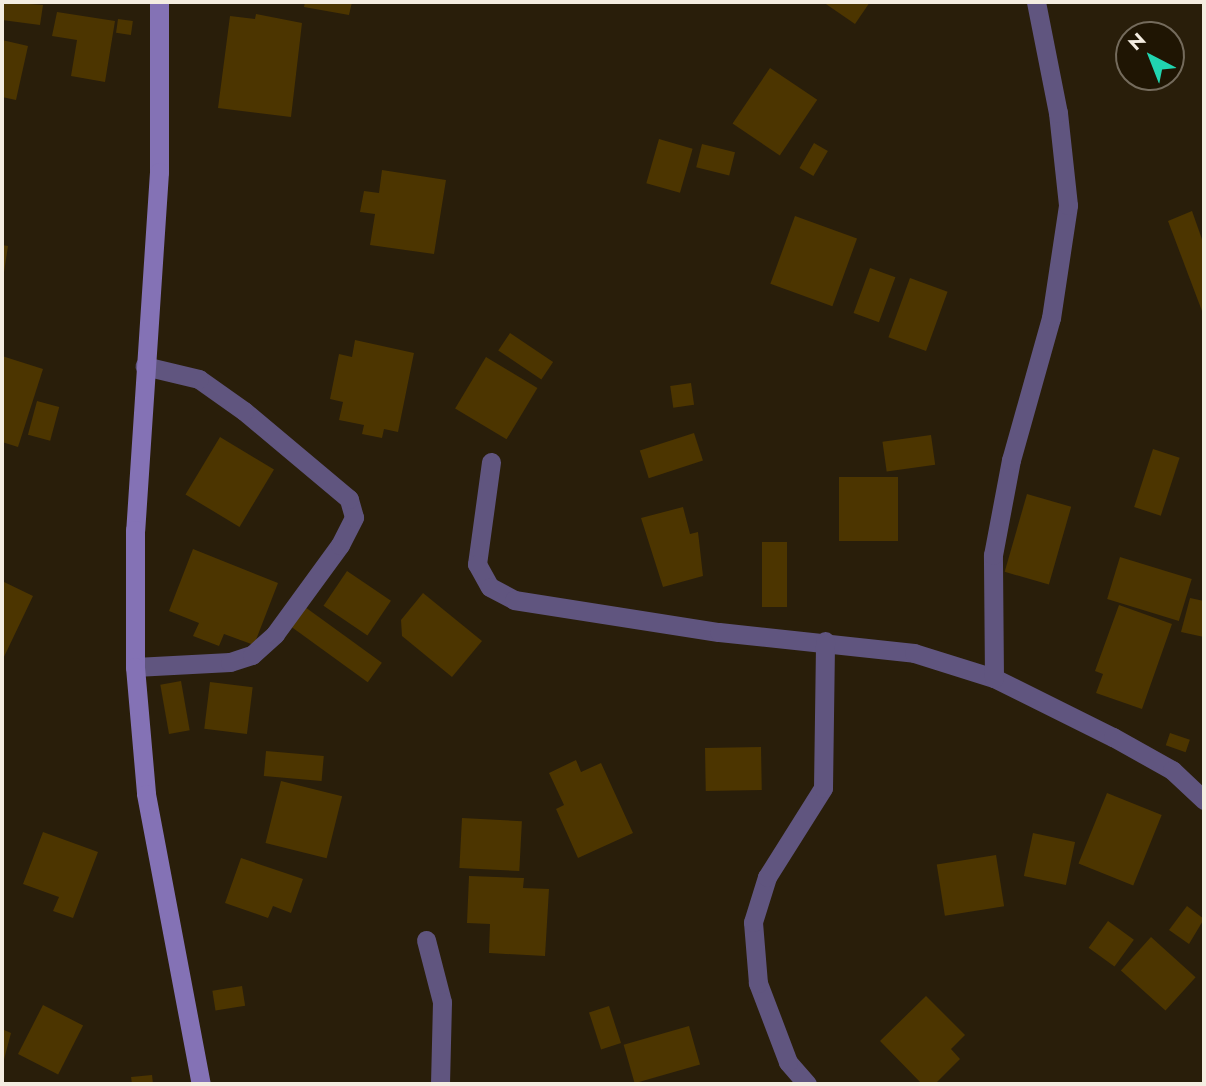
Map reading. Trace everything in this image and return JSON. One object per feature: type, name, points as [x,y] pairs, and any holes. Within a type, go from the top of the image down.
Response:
[{"type":"main road","points":[[159,2],[159,172],[135,530],[135,667],[146,794],[201,1084]]},
{"type":"street","points":[[994,678],[993,555],[1011,460],[1051,318],[1068,205],[1058,113],[1036,2]]},
{"type":"street","points":[[135,667],[230,662],[252,654],[275,634],[340,545],[354,517],[349,499],[244,411],[200,379],[145,366]]},
{"type":"street","points":[[491,462],[477,564],[490,587],[514,600],[719,632],[914,653],[994,678],[1160,764],[1204,800]]},
{"type":"street","points":[[807,1084],[788,1062],[758,983],[753,922],[766,877],[823,788],[825,642]]},
{"type":"street","points":[[426,940],[443,1002],[440,1084]]},
{"type":"building","points":[[2,2],[43,5],[40,25],[2,20]]},
{"type":"building","points":[[305,2],[352,2],[349,15],[304,7]]},
{"type":"building","points":[[823,2],[870,2],[855,24]]},
{"type":"building","points":[[57,12],[115,21],[105,82],[71,76],[77,40],[52,36]]},
{"type":"building","points":[[256,14],[302,23],[291,117],[218,108],[230,16],[255,19]]},
{"type":"building","points":[[118,19],[133,21],[131,35],[116,33]]},
{"type":"building","points":[[2,40],[28,46],[16,100],[2,97]]},
{"type":"building","points":[[770,68],[817,100],[780,155],[733,124]]},
{"type":"building","points":[[659,139],[693,149],[680,193],[646,183]]},
{"type":"building","points":[[814,143],[828,151],[813,176],[800,168]]},
{"type":"building","points":[[702,144],[735,152],[729,176],[696,167]]},
{"type":"building","points":[[382,170],[446,180],[434,254],[370,245],[375,214],[360,212],[364,191],[379,193]]},
{"type":"building","points":[[1192,211],[1204,245],[1202,311],[1168,221]]},
{"type":"building","points":[[795,216],[857,239],[832,306],[770,284]]},
{"type":"building","points":[[2,245],[8,246],[3,279],[2,279]]},
{"type":"building","points":[[870,268],[895,277],[879,322],[854,313]]},
{"type":"building","points":[[910,278],[948,292],[926,351],[888,337]]},
{"type":"building","points":[[510,333],[553,362],[541,379],[498,350]]},
{"type":"building","points":[[355,340],[414,353],[398,432],[384,429],[382,438],[362,434],[364,425],[339,420],[343,402],[330,399],[339,354],[352,357]]},
{"type":"building","points":[[2,356],[43,369],[18,447],[2,442]]},
{"type":"building","points":[[486,357],[537,388],[507,439],[455,408]]},
{"type":"building","points":[[691,383],[694,405],[673,408],[670,386]]},
{"type":"building","points":[[37,401],[59,407],[50,441],[28,435]]},
{"type":"building","points":[[694,433],[703,461],[649,478],[640,451]]},
{"type":"building","points":[[931,435],[935,465],[887,472],[882,442]]},
{"type":"building","points":[[220,437],[274,469],[239,527],[185,494]]},
{"type":"building","points":[[1153,449],[1180,458],[1161,516],[1134,507]]},
{"type":"building","points":[[839,477],[898,477],[898,541],[839,541]]},
{"type":"building","points":[[1027,494],[1071,507],[1049,585],[1005,572]]},
{"type":"building","points":[[683,507],[690,534],[698,532],[703,576],[663,587],[641,518]]},
{"type":"building","points":[[762,542],[787,542],[787,607],[762,607]]},
{"type":"building","points":[[193,549],[278,583],[254,645],[224,634],[219,646],[193,636],[199,623],[169,611]]},
{"type":"building","points":[[1120,557],[1192,579],[1179,621],[1107,599]]},
{"type":"building","points":[[347,571],[391,601],[367,635],[324,606]]},
{"type":"building","points":[[2,581],[33,596],[2,661]]},
{"type":"building","points":[[423,593],[482,641],[452,677],[402,636],[401,620]]},
{"type":"building","points":[[1190,598],[1204,601],[1204,637],[1181,632]]},
{"type":"building","points":[[1119,605],[1172,624],[1142,709],[1096,693],[1103,674],[1095,671]]},
{"type":"building","points":[[305,607],[382,663],[368,682],[291,626]]},
{"type":"building","points":[[181,681],[190,730],[169,734],[160,685]]},
{"type":"building","points":[[210,682],[253,687],[247,734],[204,729]]},
{"type":"building","points":[[1170,733],[1190,740],[1186,752],[1166,745]]},
{"type":"building","points":[[761,747],[762,790],[706,791],[705,748]]},
{"type":"building","points":[[266,751],[324,756],[322,781],[264,776]]},
{"type":"building","points":[[576,760],[581,772],[601,763],[633,833],[578,858],[556,809],[564,805],[549,773]]},
{"type":"building","points":[[281,781],[342,796],[327,858],[266,843]]},
{"type":"building","points":[[1107,793],[1162,815],[1133,886],[1079,863]]},
{"type":"building","points":[[462,818],[522,821],[519,871],[459,868]]},
{"type":"building","points":[[43,832],[98,852],[73,918],[53,911],[59,897],[23,884]]},
{"type":"building","points":[[1033,833],[1075,842],[1066,885],[1024,876]]},
{"type":"building","points":[[996,855],[1004,906],[945,916],[937,864]]},
{"type":"building","points":[[241,858],[303,879],[291,913],[273,906],[268,918],[225,903]]},
{"type":"building","points":[[469,876],[524,878],[523,888],[549,889],[545,956],[489,953],[490,924],[467,923]]},
{"type":"building","points":[[1187,906],[1204,919],[1189,944],[1169,930]]},
{"type":"building","points":[[1108,921],[1134,940],[1114,967],[1089,948]]},
{"type":"building","points":[[1151,937],[1196,977],[1165,1011],[1121,970]]},
{"type":"building","points":[[242,986],[245,1006],[215,1010],[212,991]]},
{"type":"building","points":[[926,996],[965,1035],[951,1049],[960,1059],[935,1084],[922,1084],[880,1041]]},
{"type":"building","points":[[43,1005],[83,1025],[58,1074],[18,1054]]},
{"type":"building","points":[[609,1006],[621,1043],[601,1050],[589,1012]]},
{"type":"building","points":[[689,1026],[700,1064],[635,1083],[624,1045]]},
{"type":"building","points":[[2,1029],[11,1033],[2,1067]]},
{"type":"building","points":[[152,1075],[153,1084],[132,1084],[131,1077]]}]
